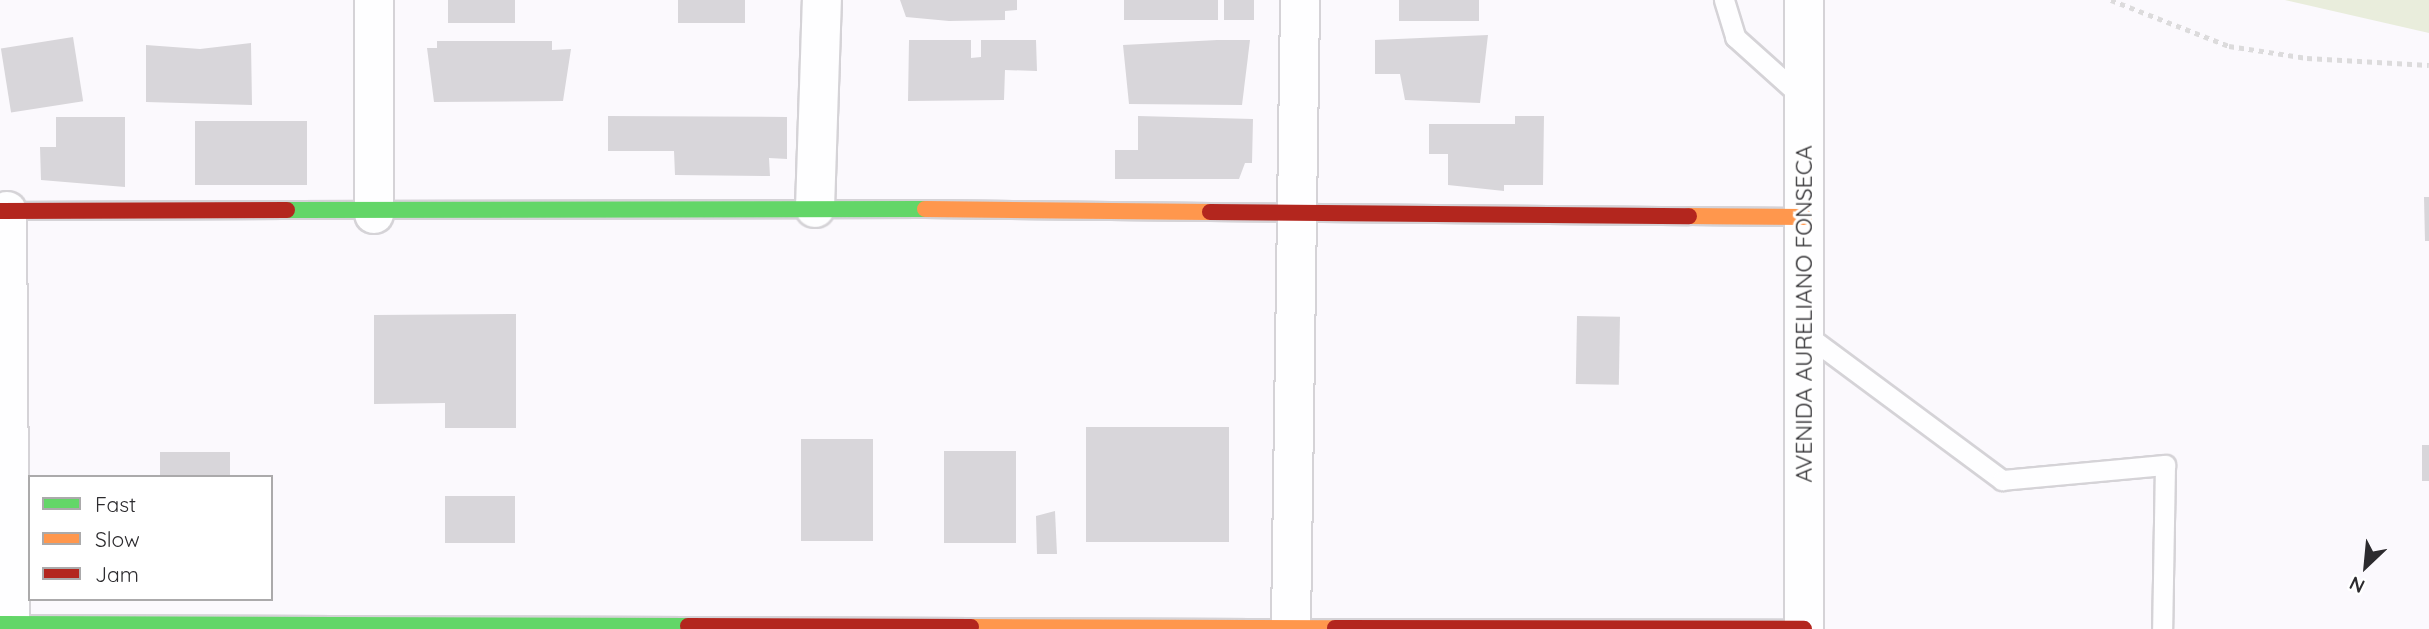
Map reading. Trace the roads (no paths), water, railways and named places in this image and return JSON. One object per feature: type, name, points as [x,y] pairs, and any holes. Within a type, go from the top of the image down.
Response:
[{"type":"street","points":[[374,0],[374,214]]},
{"type":"street","points":[[815,208],[822,0]]},
{"type":"street","points":[[1291,625],[1293,210],[1300,0]]},
{"type":"street","name":"AVENIDA AURELIANO FONSECA","points":[[1804,0],[1804,629]]},
{"type":"street","points":[[1804,217],[1293,210],[815,208],[374,214],[3,211],[5,624],[576,627],[1291,625],[1526,629],[1804,629]]},
{"type":"lane","points":[[1724,0],[1735,37],[1805,99]]},
{"type":"lane","points":[[1804,332],[2002,480],[2165,465],[2162,629]]}]
